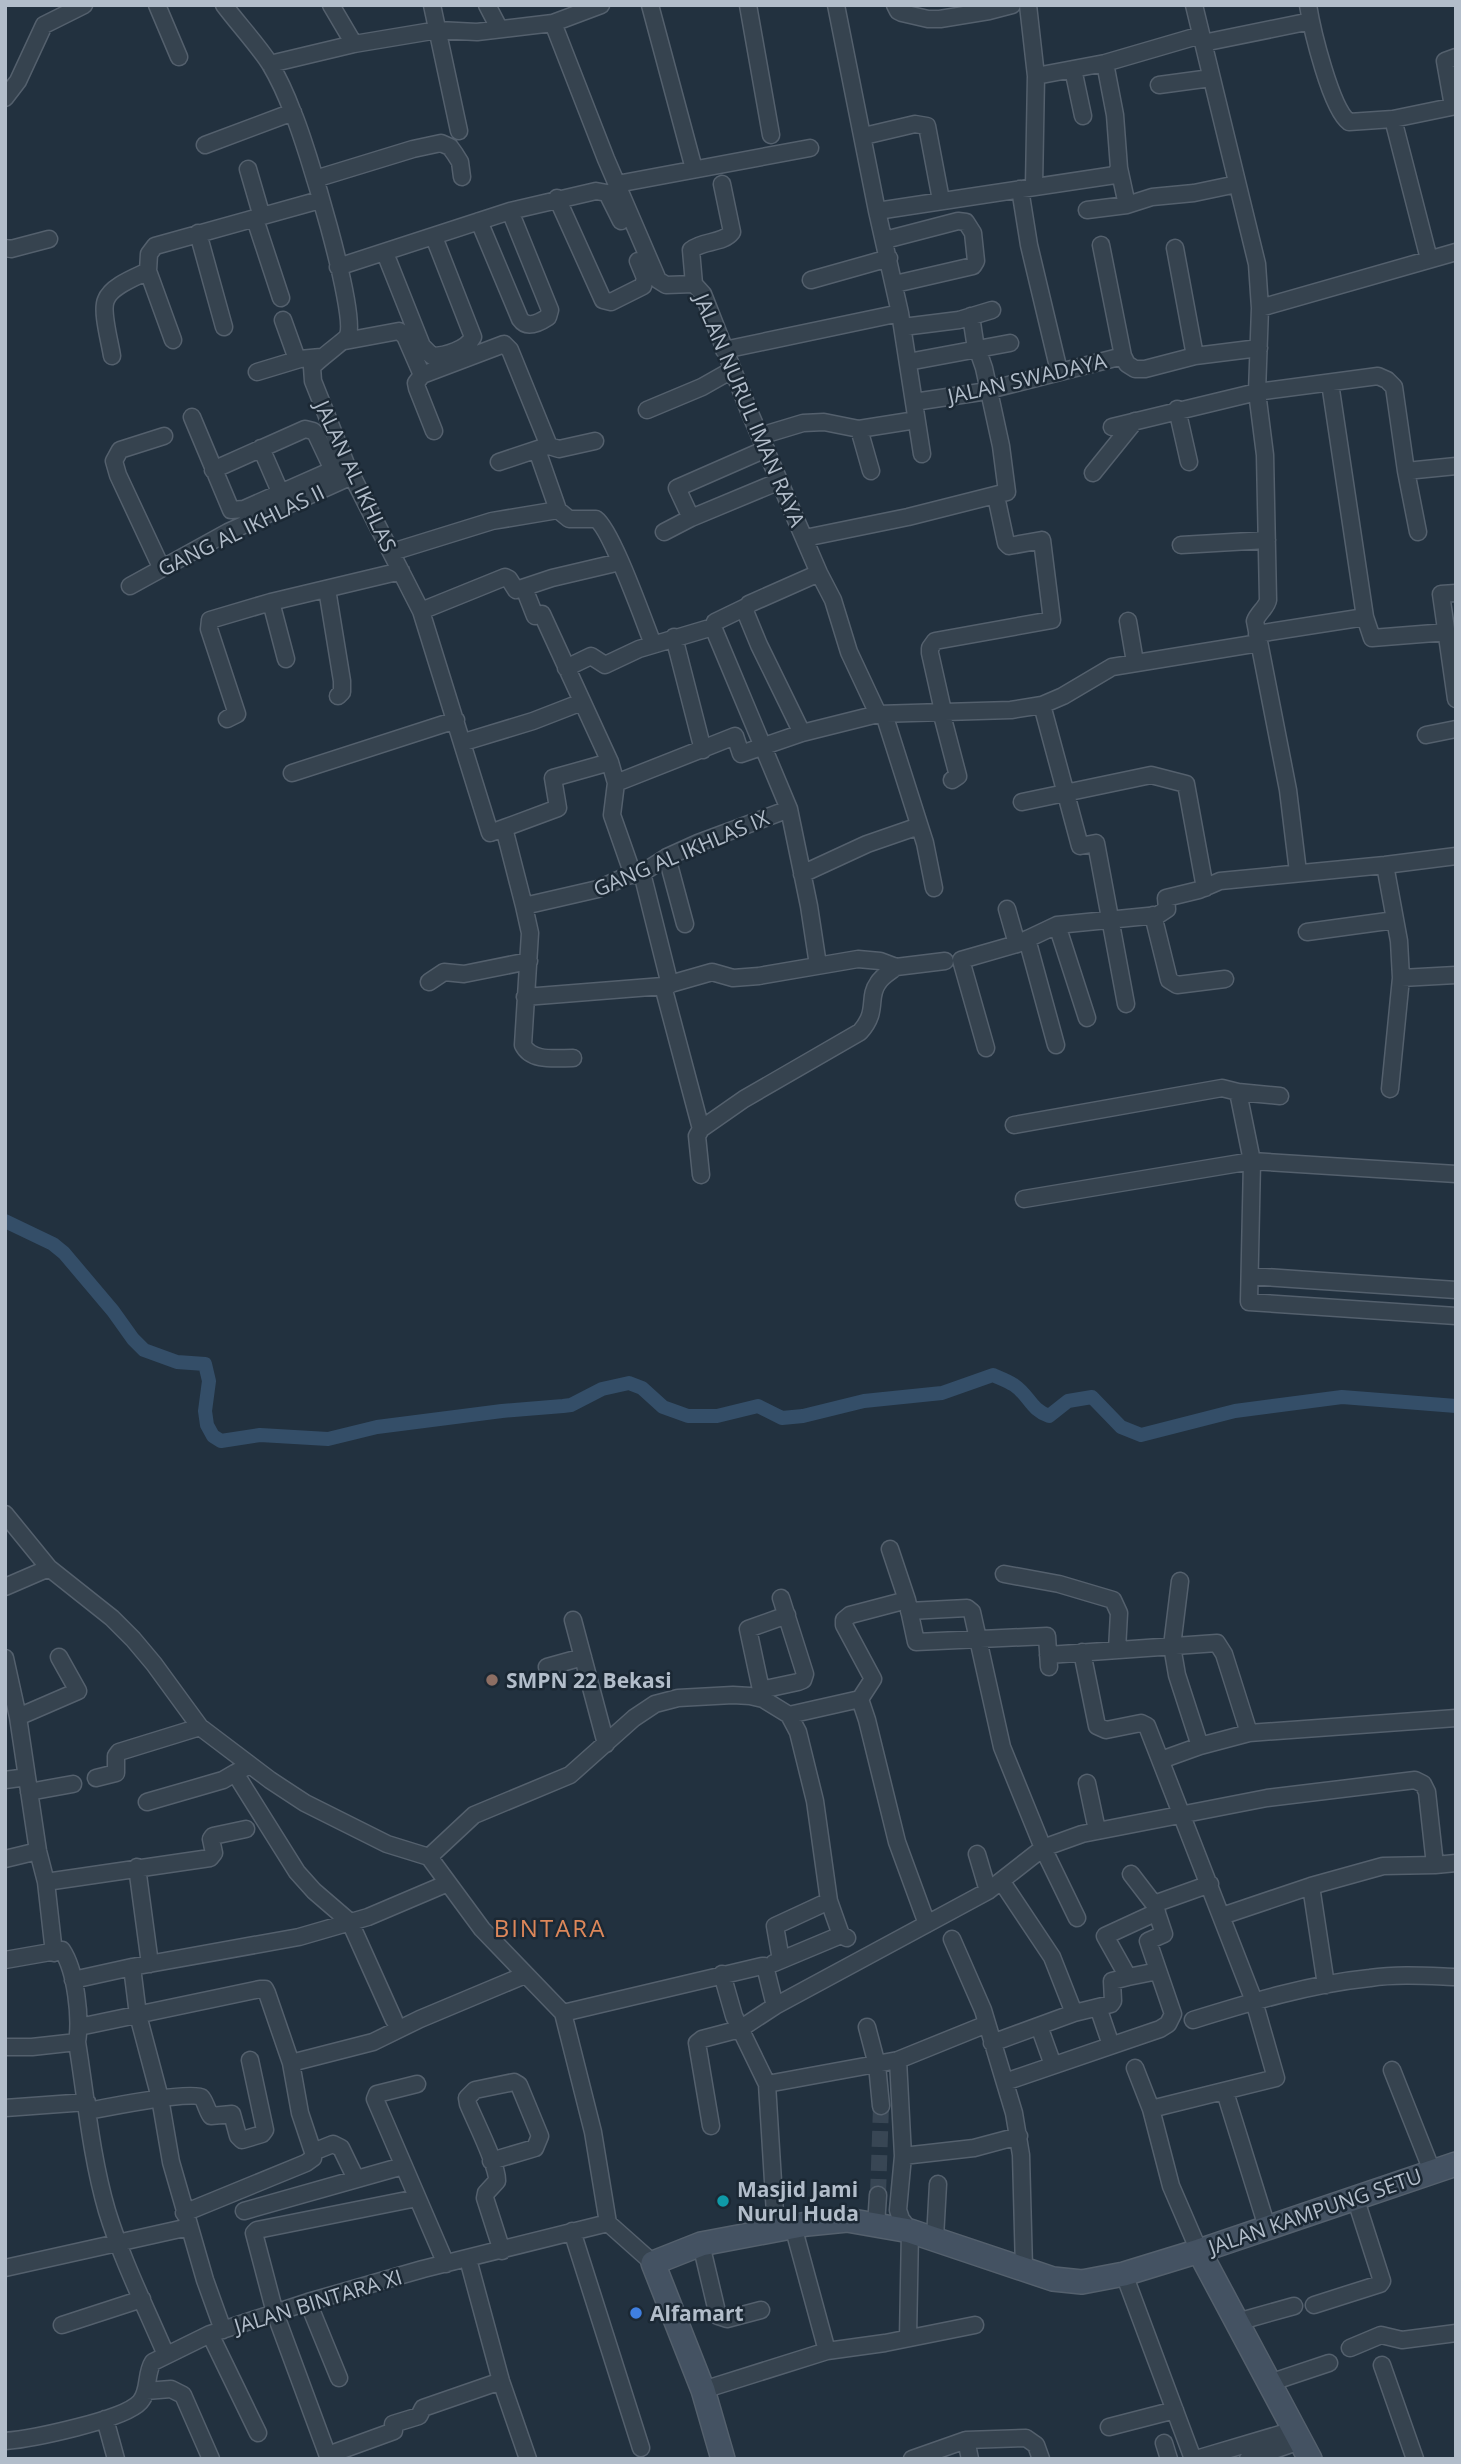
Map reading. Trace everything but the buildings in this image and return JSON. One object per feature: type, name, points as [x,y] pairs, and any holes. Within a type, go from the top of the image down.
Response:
[{"type":"street","points":[[5,98],[18,81],[44,26],[84,5]]},
{"type":"street","points":[[157,5],[179,57]]},
{"type":"street","points":[[224,5],[270,64],[293,112],[315,179],[338,267],[350,321],[345,341]]},
{"type":"street","points":[[331,5],[354,44]]},
{"type":"street","points":[[432,5],[458,131]]},
{"type":"street","points":[[487,5],[499,28]]},
{"type":"street","points":[[270,64],[354,44],[438,30],[477,32],[553,23],[601,5]]},
{"type":"street","points":[[650,5],[694,169]]},
{"type":"street","points":[[748,5],[771,135]]},
{"type":"street","points":[[836,5],[877,211],[895,284],[922,454]]},
{"type":"street","points":[[895,5],[902,13],[928,19],[989,11],[1012,5]]},
{"type":"street","points":[[1028,5],[1036,76],[1027,188],[1029,245],[1059,371]]},
{"type":"street","points":[[1194,5],[1257,264],[1260,308],[1257,392],[1265,455],[1268,600],[1255,621],[1289,790],[1298,872]]},
{"type":"street","points":[[1036,76],[1105,63],[1309,13],[1329,85],[1342,117],[1349,122],[1358,123],[1394,119],[1454,106],[1445,61],[1456,57]]},
{"type":"street","name":"JALAN NURUL IMAN RAYA","points":[[553,23],[660,283],[694,284],[704,294],[732,370],[833,600],[849,652],[881,714],[902,766],[925,843],[933,888]]},
{"type":"street","points":[[1105,63],[1115,115],[1119,168],[1126,205]]},
{"type":"street","points":[[1073,69],[1083,116]]},
{"type":"street","points":[[1159,85],[1211,78]]},
{"type":"street","points":[[205,145],[293,112]]},
{"type":"street","points":[[1394,119],[1429,259]]},
{"type":"street","points":[[864,136],[915,124],[927,126],[942,200]]},
{"type":"street","points":[[315,179],[441,143],[450,147],[460,162],[462,177]]},
{"type":"street","points":[[617,184],[810,148]]},
{"type":"street","points":[[877,211],[1113,176],[1119,168]]},
{"type":"street","points":[[248,169],[258,218],[281,298]]},
{"type":"street","points":[[694,284],[691,250],[699,244],[728,237],[732,232],[722,184]]},
{"type":"street","points":[[1087,209],[1126,205],[1152,197],[1194,193],[1237,184]]},
{"type":"street","points":[[338,267],[510,211],[556,198],[596,191],[607,193],[644,274],[643,286],[611,302],[603,300],[556,198]]},
{"type":"street","points":[[173,340],[148,271],[149,254],[155,246],[320,200]]},
{"type":"street","points":[[479,221],[520,319],[524,324],[530,325],[548,317],[550,310],[510,211]]},
{"type":"street","points":[[885,240],[958,221],[966,222],[973,233],[976,261],[973,266],[895,284]]},
{"type":"street","points":[[198,233],[223,327]]},
{"type":"street","points":[[385,253],[422,346],[432,356],[439,356],[466,345],[473,337],[434,237]]},
{"type":"street","points":[[5,248],[49,240]]},
{"type":"street","points":[[1101,245],[1123,356]]},
{"type":"street","points":[[1175,248],[1195,356]]},
{"type":"street","points":[[1260,308],[1456,252]]},
{"type":"street","points":[[811,280],[890,258]]},
{"type":"street","points":[[112,356],[106,300],[111,293],[148,271]]},
{"type":"street","points":[[724,350],[901,320],[971,316],[992,310]]},
{"type":"street","points":[[805,538],[1007,492],[1003,455],[971,316]]},
{"type":"street","points":[[283,320],[297,359]]},
{"type":"street","points":[[257,372],[297,359],[321,357],[345,341],[399,331],[405,336],[422,375]]},
{"type":"street","points":[[908,362],[1010,343]]},
{"type":"street","points":[[434,431],[417,388],[416,383],[422,375],[498,345],[507,346],[543,448],[558,510],[569,519],[596,519],[601,523],[653,644]]},
{"type":"street","name":"JALAN SWADAYA","points":[[914,402],[988,390],[1123,356],[1127,364],[1135,369],[1145,369],[1195,356],[1259,348]]},
{"type":"street","name":"JALAN AL IKHLAS","points":[[321,357],[312,367],[313,381],[344,470],[392,552],[421,611],[464,742],[490,833],[504,828]]},
{"type":"street","points":[[647,410],[702,387],[732,370]]},
{"type":"street","points":[[1112,427],[1257,392],[1377,376],[1394,387],[1418,532]]},
{"type":"street","points":[[1330,383],[1365,617],[1372,638],[1447,632]]},
{"type":"street","points":[[1177,410],[1189,462]]},
{"type":"street","points":[[192,417],[213,470],[231,510],[238,511],[344,470],[310,430],[301,431],[213,470]]},
{"type":"street","points":[[691,518],[677,488],[803,423],[824,422],[859,429],[916,420]]},
{"type":"street","points":[[1093,473],[1135,421]]},
{"type":"street","points":[[859,429],[871,471]]},
{"type":"street","points":[[161,567],[114,461],[120,450],[164,436]]},
{"type":"street","points":[[499,462],[543,448],[559,449],[595,441]]},
{"type":"street","points":[[261,448],[281,494]]},
{"type":"street","points":[[1406,471],[1456,466]]},
{"type":"street","name":"GANG AL IKHLAS II","points":[[130,586],[344,470]]},
{"type":"street","points":[[664,532],[779,481]]},
{"type":"street","points":[[952,780],[958,776],[930,648],[935,641],[1052,620],[1042,540],[1009,546],[1006,544],[996,496]]},
{"type":"street","points":[[392,552],[492,522],[558,510]]},
{"type":"street","points":[[1181,545],[1267,540]]},
{"type":"street","points":[[421,611],[505,578],[509,579],[514,589],[524,588],[552,578],[620,562]]},
{"type":"street","points":[[227,719],[237,714],[208,623],[214,618],[401,571]]},
{"type":"street","points":[[818,965],[789,809],[713,627],[715,622],[819,573]]},
{"type":"street","points":[[524,588],[535,616],[542,614],[610,762],[616,783],[612,815],[637,874],[701,1129]]},
{"type":"street","points":[[327,589],[342,681],[342,692],[338,696]]},
{"type":"street","points":[[1456,593],[1441,594],[1456,699]]},
{"type":"street","points":[[271,603],[286,659]]},
{"type":"street","points":[[746,607],[745,611],[758,645],[802,733]]},
{"type":"street","points":[[616,783],[735,736],[741,754],[802,733],[881,714],[1012,710],[1042,705],[1063,696],[1112,667],[1365,617]]},
{"type":"street","points":[[1128,621],[1135,662]]},
{"type":"street","points":[[566,668],[591,656],[605,665],[653,644],[713,627]]},
{"type":"street","points":[[674,637],[703,750]]},
{"type":"street","points":[[464,742],[533,721],[582,702]]},
{"type":"street","points":[[1042,705],[1080,846],[1096,843],[1126,1004]]},
{"type":"street","points":[[292,773],[456,720]]},
{"type":"street","points":[[1426,735],[1456,729]]},
{"type":"street","points":[[573,1058],[538,1057],[526,1052],[523,1045],[530,933],[528,905],[504,828],[558,808],[553,778],[610,762]]},
{"type":"street","points":[[1023,802],[1151,775],[1186,784],[1205,888]]},
{"type":"street","name":"GANG AL IKHLAS IX","points":[[528,905],[578,895],[637,874],[667,857],[789,809]]},
{"type":"street","points":[[802,874],[867,844],[919,826]]},
{"type":"street","points":[[986,1048],[961,960],[1022,941],[1057,925],[1153,915],[1167,909],[1166,898],[1205,888],[1220,881],[1456,856]]},
{"type":"street","points":[[667,857],[685,924]]},
{"type":"street","points":[[1385,865],[1395,920],[1401,978],[1390,1089]]},
{"type":"street","points":[[1007,909],[1022,941],[1056,1045]]},
{"type":"street","points":[[1153,915],[1172,983],[1177,985],[1225,979]]},
{"type":"street","points":[[1307,932],[1395,920]]},
{"type":"street","points":[[1057,925],[1087,1018]]},
{"type":"street","points":[[525,997],[667,985],[712,972],[733,978],[866,959],[896,967],[945,961]]},
{"type":"street","points":[[429,982],[444,972],[464,974],[529,961]]},
{"type":"street","points":[[701,1175],[698,1136],[701,1129],[744,1099],[860,1032],[871,1016],[876,985],[896,967]]},
{"type":"street","points":[[1401,978],[1456,975]]},
{"type":"street","points":[[1014,1125],[1222,1088],[1280,1096]]},
{"type":"street","points":[[1238,1092],[1252,1161],[1249,1301],[1456,1316]]},
{"type":"street","points":[[1024,1199],[1252,1161],[1456,1174]]},
{"type":"street","points":[[1250,1276],[1456,1290]]},
{"type":"street","points":[[5,1515],[49,1568],[112,1618],[133,1639],[200,1727],[243,1769],[346,1825],[387,1844],[429,1857],[482,1928],[563,2013],[593,2132],[608,2223],[653,2263],[704,2390],[723,2459]]},
{"type":"street","points":[[890,1549],[918,1644],[1047,1636],[1049,1661],[1082,1652],[1217,1643],[1224,1654],[1249,1733]]},
{"type":"street","points":[[5,1587],[49,1568]]},
{"type":"street","points":[[1004,1574],[1059,1584],[1113,1600],[1119,1613],[1117,1650]]},
{"type":"street","points":[[1180,1581],[1172,1646],[1177,1675],[1200,1746]]},
{"type":"street","points":[[429,1857],[474,1815],[570,1775],[644,1709],[666,1700],[762,1695],[804,1678],[782,1598]]},
{"type":"street","points":[[789,1715],[860,1699],[873,1679],[846,1630],[844,1620],[850,1615],[908,1605],[967,1608],[974,1614],[977,1640],[1002,1747],[1043,1848],[1077,1918]]},
{"type":"street","points":[[563,2013],[765,1966],[844,1937],[829,1901],[815,1801],[798,1732],[789,1715],[762,1695],[748,1629],[787,1615]]},
{"type":"street","points":[[573,1620],[606,1744]]},
{"type":"street","points":[[1082,1652],[1097,1726],[1106,1730],[1144,1724],[1161,1760],[1254,2001],[1276,2078],[1151,2109]]},
{"type":"street","points":[[18,1717],[78,1691],[59,1657]]},
{"type":"street","points":[[547,1667],[583,1657]]},
{"type":"street","points":[[5,1658],[18,1717],[12,1735],[28,1785],[38,1852],[46,1882],[54,1953]]},
{"type":"street","points":[[860,1699],[897,1842],[927,1924]]},
{"type":"street","points":[[1161,1760],[1249,1733],[1456,1718]]},
{"type":"street","points":[[96,1778],[116,1773],[116,1756],[119,1752],[200,1727]]},
{"type":"street","points":[[147,1802],[223,1780],[243,1769]]},
{"type":"street","points":[[243,1769],[297,1872],[314,1891],[350,1922],[394,2020]]},
{"type":"street","points":[[5,1780],[28,1785],[73,1784]]},
{"type":"street","points":[[711,2126],[697,2043],[702,2039],[740,2029],[775,2006],[988,1891],[1043,1848],[1097,1830],[1267,1798],[1415,1780],[1423,1784],[1427,1792],[1435,1865]]},
{"type":"street","points":[[1087,1783],[1097,1830]]},
{"type":"street","points":[[46,1882],[210,1858],[214,1853],[211,1839],[213,1836],[246,1829]]},
{"type":"street","points":[[5,1859],[38,1852]]},
{"type":"street","points":[[977,1854],[988,1891]]},
{"type":"street","points":[[1222,1916],[1311,1886],[1383,1866],[1456,1863]]},
{"type":"street","points":[[137,1867],[150,1964]]},
{"type":"street","points":[[1004,2082],[1160,2029],[1172,2019],[1173,2014],[1148,1941],[1164,1934],[1156,1908],[1131,1874]]},
{"type":"street","points":[[1002,1882],[1052,1957],[1074,2013]]},
{"type":"street","points":[[73,1980],[299,1937],[350,1922],[447,1883]]},
{"type":"street","points":[[1128,1977],[1105,1936],[1156,1908],[1210,1884]]},
{"type":"street","points":[[1311,1886],[1326,1985]]},
{"type":"street","points":[[781,1960],[775,1926],[829,1901]]},
{"type":"street","points":[[952,1939],[987,2024],[1019,2136],[1024,2269]]},
{"type":"street","points":[[5,1960],[62,1950],[73,1980],[93,2154],[107,2211],[166,2355],[151,2366],[146,2391],[134,2408],[105,2419],[5,2441]]},
{"type":"street","points":[[765,1966],[775,2006]]},
{"type":"street","points":[[132,1967],[138,2015],[160,2098],[171,2162],[186,2220],[217,2332],[258,2433]]},
{"type":"street","points":[[992,2043],[1074,2013],[1111,2004],[1112,1981],[1158,1971]]},
{"type":"street","points":[[722,1974],[734,2016],[767,2084],[785,2228],[827,2350]]},
{"type":"street","points":[[291,2063],[373,2042],[525,1975]]},
{"type":"street","points":[[1193,2020],[1254,2001],[1326,1985],[1383,1976],[1456,1977]]},
{"type":"street","points":[[5,2047],[32,2047],[138,2015],[265,1989],[291,2063],[300,2113],[313,2152],[313,2158],[306,2163],[186,2220],[119,2245],[5,2268]]},
{"type":"street","points":[[1098,2007],[1111,2045]]},
{"type":"street","points":[[767,2084],[898,2060],[987,2024]]},
{"type":"street","points":[[1040,2026],[1053,2066]]},
{"type":"street","points":[[867,2027],[877,2065],[881,2106]]},
{"type":"street","points":[[5,2108],[87,2106],[200,2096],[211,2116],[232,2114],[238,2136],[242,2140],[262,2134],[265,2130],[250,2060]]},
{"type":"street","points":[[898,2060],[903,2156],[898,2210],[910,2231],[908,2338]]},
{"type":"street","points":[[653,2263],[701,2244],[785,2228],[847,2220],[935,2238],[1067,2282],[1100,2280],[1199,2250],[1171,2186],[1151,2109],[1136,2068]]},
{"type":"street","points":[[1392,2070],[1450,2167]]},
{"type":"street","points":[[491,2161],[535,2148],[539,2143],[540,2136],[519,2085],[514,2082],[475,2090],[467,2098],[491,2161],[498,2175],[498,2182],[485,2197],[502,2251]]},
{"type":"street","points":[[416,2084],[375,2096],[446,2264]]},
{"type":"street","points":[[1225,2092],[1267,2227]]},
{"type":"street","points":[[903,2156],[974,2148],[1019,2136]]},
{"type":"street","points":[[313,2152],[334,2144],[341,2148],[356,2179]]},
{"type":"street","points":[[244,2211],[403,2166]]},
{"type":"street","name":"JALAN KAMPUNG SETU","points":[[1301,2443],[1199,2250],[1450,2167]]},
{"type":"street","points":[[935,2238],[938,2184]]},
{"type":"street","points":[[876,2225],[878,2195]]},
{"type":"street","points":[[1314,2305],[1380,2284],[1382,2281],[1355,2197]]},
{"type":"street","points":[[417,2198],[257,2230],[254,2233],[275,2313],[328,2457],[394,2431],[393,2424],[419,2416],[423,2408],[500,2381]]},
{"type":"street","name":"JALAN BINTARA XI","points":[[166,2355],[217,2332],[308,2302],[608,2223]]},
{"type":"street","points":[[572,2231],[641,2448]]},
{"type":"street","points":[[701,2244],[718,2316],[726,2319],[761,2310]]},
{"type":"street","points":[[468,2259],[500,2381],[528,2459]]},
{"type":"street","points":[[1124,2274],[1195,2459],[1301,2443]]},
{"type":"street","points":[[62,2325],[142,2299]]},
{"type":"street","points":[[308,2302],[339,2378]]},
{"type":"street","points":[[1237,2322],[1294,2306]]},
{"type":"street","points":[[704,2390],[827,2350],[975,2325]]},
{"type":"street","points":[[1350,2348],[1381,2335],[1402,2340],[1456,2333]]},
{"type":"street","points":[[1269,2383],[1329,2363]]},
{"type":"street","points":[[1382,2365],[1415,2459]]},
{"type":"street","points":[[146,2391],[171,2389],[183,2395],[211,2459]]},
{"type":"street","points":[[1109,2427],[1175,2410]]},
{"type":"street","points":[[105,2419],[116,2459]]},
{"type":"street","points":[[912,2459],[966,2440],[1030,2439],[1036,2445],[1041,2459]]},
{"type":"street","points":[[966,2440],[970,2459]]},
{"type":"street","points":[[1164,2443],[1169,2459]]},
{"type":"street","points":[[1248,2459],[1301,2443]]},
{"type":"waterway","points":[[5,1221],[53,1244],[64,1253],[144,1350],[177,1362],[205,1364],[209,1381],[205,1411],[207,1425],[213,1436],[221,1441],[260,1435],[328,1439],[377,1427],[571,1405],[602,1389],[629,1383],[642,1388],[663,1407],[688,1416],[717,1416],[758,1406],[782,1418],[803,1416],[864,1401],[942,1393],[993,1375],[1014,1385],[1038,1410],[1049,1416],[1068,1401],[1092,1397],[1121,1427],[1141,1435],[1235,1411],[1342,1397],[1456,1406]]},
{"type":"tunnel","points":[[878,2195],[881,2106]]},
{"type":"place","name":"SMPN 22 Bekasi","points":[[492,1680]]},
{"type":"place","name":"Masjid Jami Nurul Huda","points":[[723,2201]]},
{"type":"place","name":"Alfamart","points":[[636,2313]]},
{"type":"district","name":"BINTARA","points":[[550,1927]]}]
